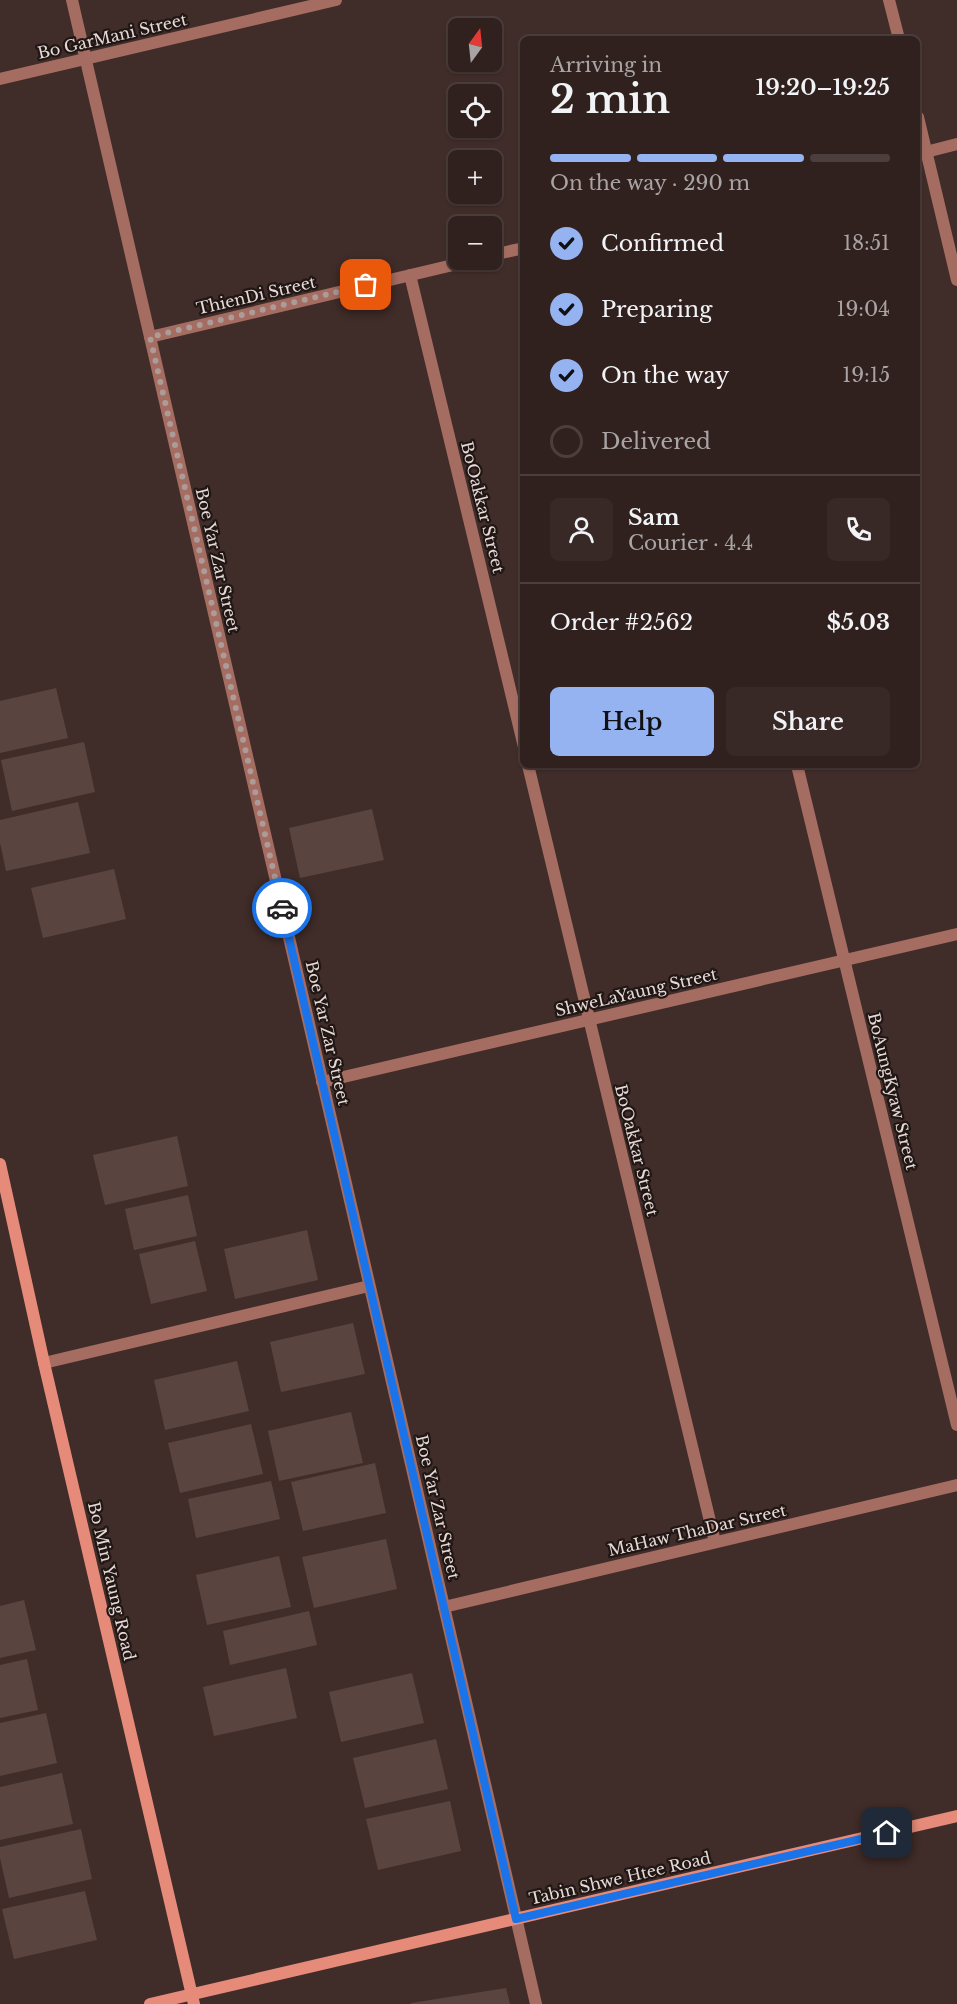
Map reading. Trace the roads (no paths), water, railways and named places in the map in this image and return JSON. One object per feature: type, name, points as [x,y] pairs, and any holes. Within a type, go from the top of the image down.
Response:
[{"type":"street","name":"Boe Yar Zar Street","points":[[72,0],[536,2004]]},
{"type":"street","name":"Bo GarMani Street","points":[[0,79],[336,0]]},
{"type":"street","points":[[889,0],[898,36]]},
{"type":"street","points":[[920,135],[922,153],[957,280]]},
{"type":"street","points":[[922,153],[957,144]]},
{"type":"street","points":[[502,253],[520,249]]},
{"type":"street","name":"ThienDi Street","points":[[150,337],[448,266]]},
{"type":"street","name":"BoOakkar Street","points":[[410,275],[520,730]]},
{"type":"street","name":"BoOakkar Street","points":[[529,768],[715,1542]]},
{"type":"street","name":"BoAungKyaw Street","points":[[798,768],[957,1425]]},
{"type":"street","name":"ShweLaYaung Street","points":[[322,1083],[957,934]]},
{"type":"street","name":"Bo Min Yaung Road","points":[[0,1164],[44,1363],[193,1999]]},
{"type":"street","points":[[44,1363],[369,1286]]},
{"type":"street","name":"MaHaw ThaDar Street","points":[[444,1607],[957,1485]]},
{"type":"street","name":"Tabin Shwe Htee Road","points":[[150,2004],[193,1999],[516,1919],[957,1816]]}]
